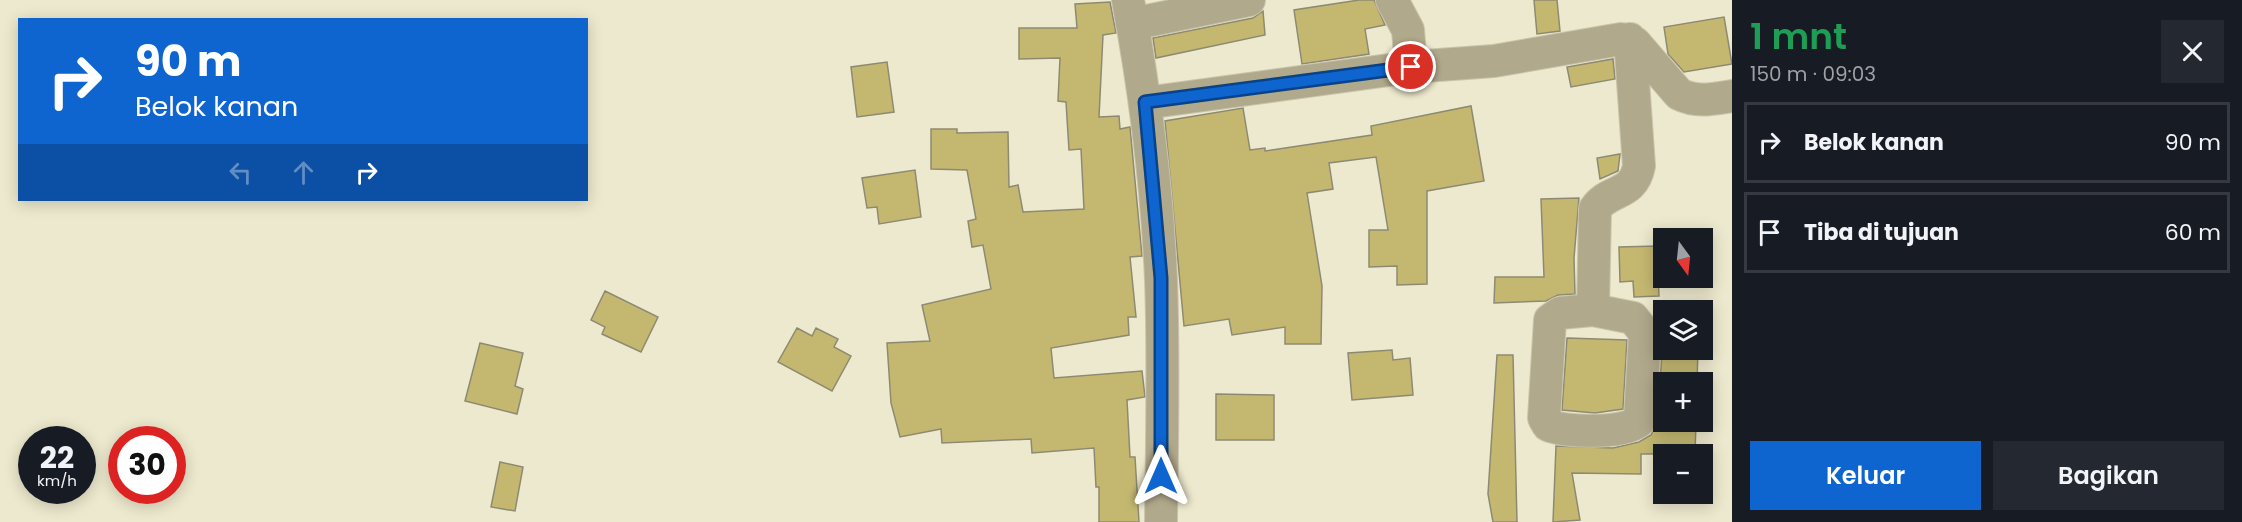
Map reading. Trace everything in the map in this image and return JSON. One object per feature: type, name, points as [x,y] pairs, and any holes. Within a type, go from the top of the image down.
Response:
[{"type":"street","points":[[1161,522],[1161,278],[1145,102],[1130,12],[1249,0]]},
{"type":"street","points":[[1392,0],[1408,30],[1411,67]]},
{"type":"street","points":[[1145,102],[1411,67],[1494,61],[1630,39],[1641,48],[1679,94],[1696,100],[1732,96]]},
{"type":"street","points":[[1593,310],[1595,209],[1600,202],[1633,183],[1640,166],[1630,39]]},
{"type":"street","points":[[1593,310],[1633,318],[1645,333],[1640,420],[1630,428],[1561,429],[1548,425],[1544,418],[1550,320],[1560,313],[1593,310]]},
{"type":"building","points":[[1359,0],[1374,0],[1385,25],[1365,29],[1369,54],[1302,64],[1294,10]]},
{"type":"building","points":[[1534,0],[1557,0],[1560,31],[1537,34]]},
{"type":"building","points":[[1110,2],[1116,33],[1103,35],[1099,117],[1119,116],[1120,129],[1130,127],[1142,256],[1130,257],[1136,317],[1128,317],[1129,335],[1051,348],[1054,378],[1142,371],[1145,397],[1127,400],[1130,457],[1135,457],[1139,522],[1099,522],[1099,487],[1096,487],[1094,448],[1032,453],[1031,439],[942,443],[941,429],[900,437],[891,403],[887,343],[930,341],[922,305],[991,289],[983,245],[972,247],[968,221],[976,219],[967,170],[931,169],[931,129],[957,129],[957,133],[1008,132],[1009,187],[1018,185],[1023,212],[1084,209],[1081,149],[1069,150],[1066,102],[1058,101],[1060,58],[1019,59],[1019,28],[1077,28],[1075,4]]},
{"type":"building","points":[[1263,11],[1265,35],[1156,58],[1153,38],[1253,18]]},
{"type":"building","points":[[1724,17],[1732,64],[1684,72],[1668,54],[1664,27]]},
{"type":"building","points":[[1613,59],[1615,79],[1571,87],[1567,67]]},
{"type":"building","points":[[887,62],[894,112],[857,117],[851,67]]},
{"type":"building","points":[[1471,106],[1484,181],[1427,191],[1427,284],[1397,285],[1397,266],[1369,267],[1369,230],[1388,230],[1376,157],[1329,163],[1333,189],[1307,193],[1322,286],[1321,344],[1285,344],[1285,327],[1232,335],[1229,319],[1184,326],[1165,121],[1243,108],[1250,150],[1265,148],[1265,151],[1372,135],[1371,126]]},
{"type":"building","points":[[1620,154],[1618,171],[1600,179],[1597,158]]},
{"type":"building","points":[[915,170],[921,217],[879,224],[877,207],[867,208],[862,178]]},
{"type":"building","points":[[1579,198],[1574,258],[1575,294],[1558,295],[1546,301],[1494,303],[1495,277],[1544,277],[1541,199]]},
{"type":"building","points":[[1653,246],[1653,288],[1659,288],[1659,296],[1634,297],[1633,281],[1620,282],[1619,247]]},
{"type":"building","points":[[605,291],[658,317],[641,352],[602,334],[605,327],[591,320]]},
{"type":"building","points":[[797,328],[812,336],[816,328],[838,339],[834,347],[851,356],[832,391],[778,362]]},
{"type":"building","points":[[1567,338],[1627,340],[1623,409],[1595,413],[1562,410]]},
{"type":"building","points":[[480,343],[523,353],[515,386],[523,389],[517,414],[465,401]]},
{"type":"building","points":[[1392,350],[1393,360],[1410,358],[1413,395],[1352,400],[1348,353]]},
{"type":"building","points":[[1497,355],[1513,355],[1517,522],[1493,522],[1488,494]]},
{"type":"building","points":[[1661,360],[1698,360],[1697,372],[1661,372]]},
{"type":"building","points":[[1216,394],[1274,395],[1274,440],[1216,440]]},
{"type":"building","points":[[1653,431],[1696,432],[1695,444],[1653,444],[1653,454],[1641,454],[1641,474],[1572,473],[1580,520],[1553,522],[1556,446],[1613,448],[1639,442],[1651,435]]},
{"type":"building","points":[[500,462],[523,467],[515,511],[491,507]]},
{"type":"route","points":[[1161,476],[1161,278],[1145,102],[1411,67]]}]
